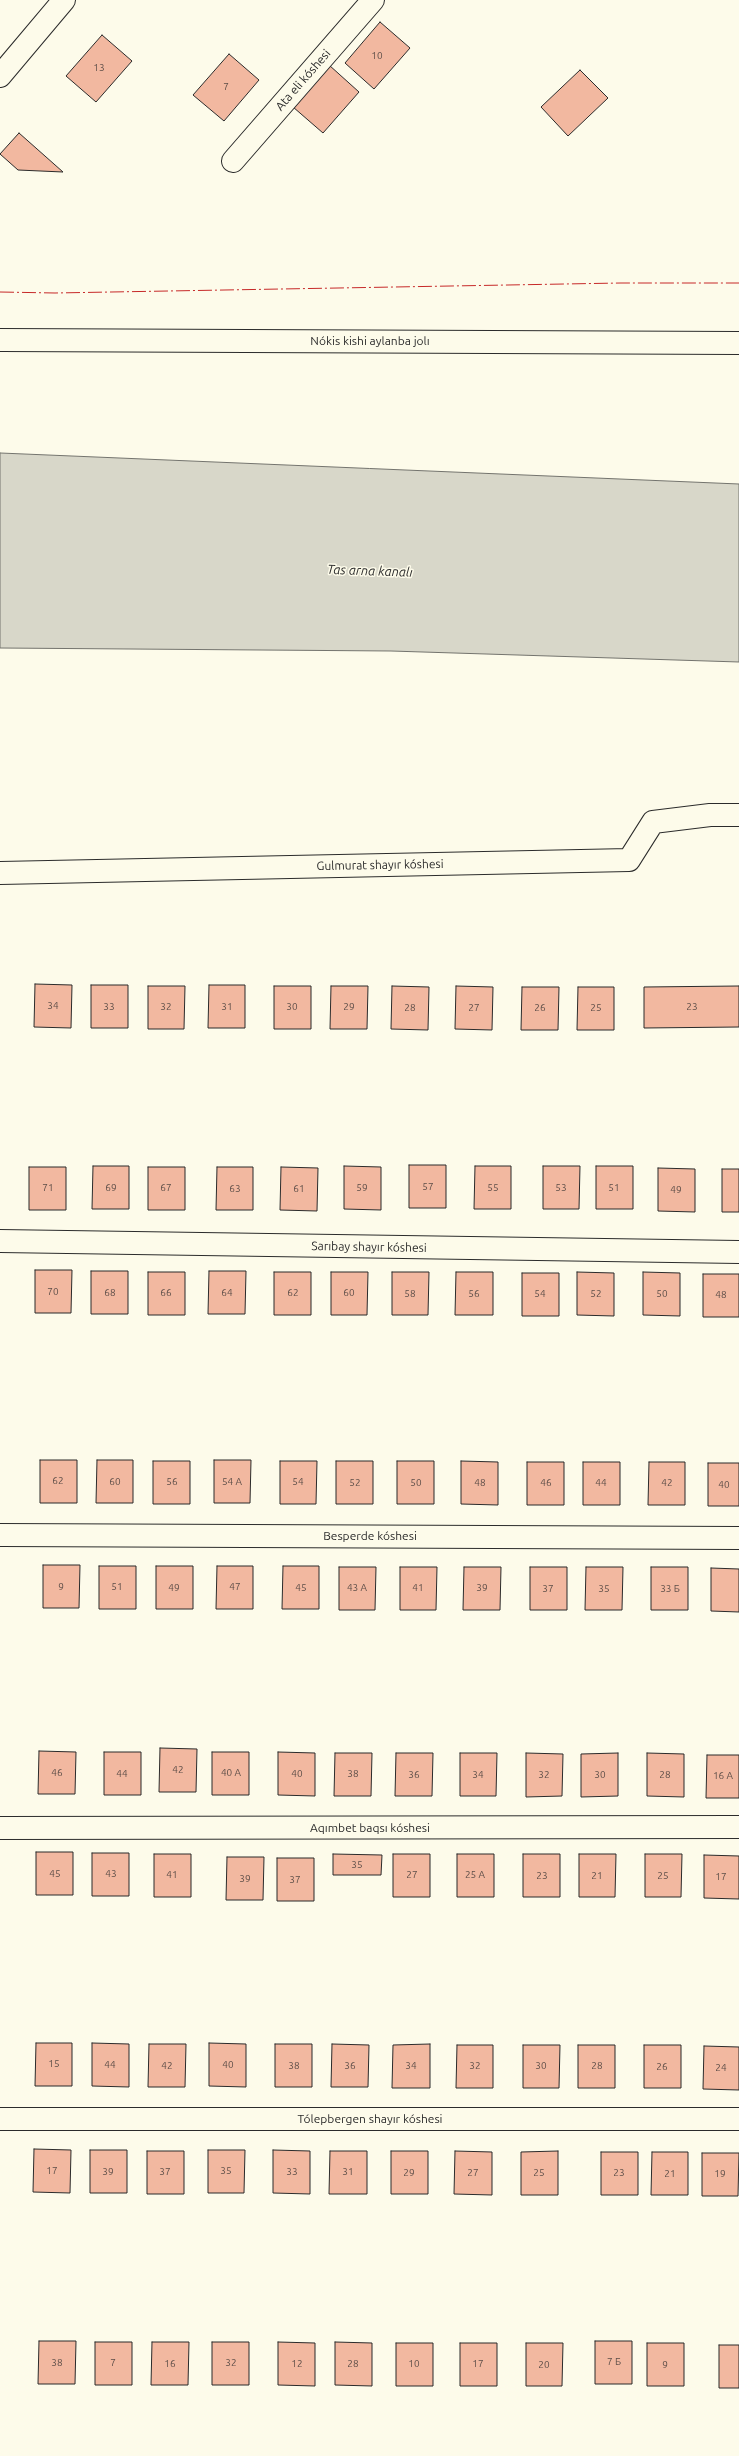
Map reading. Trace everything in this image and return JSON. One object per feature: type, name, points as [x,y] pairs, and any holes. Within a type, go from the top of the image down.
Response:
[{"type":"street","points":[[0,76],[64,0]]},
{"type":"street","name":"Ata eli kóshesi","points":[[233,161],[373,0]]},
{"type":"street","name":"Nókis kishi aylanba jolı","points":[[0,340],[739,343]]},
{"type":"street","name":"Gulmurat shayır kóshesi","points":[[0,873],[629,860],[653,822],[710,815],[739,815]]},
{"type":"street","name":"Sarıbay shayır kóshesi","points":[[0,1241],[739,1252]]},
{"type":"street","name":"Besperde kóshesi","points":[[0,1535],[739,1538]]},
{"type":"street","name":"Aqımbet baqsı kóshesi","points":[[0,1828],[739,1827]]},
{"type":"street","name":"Tólepbergen shayır kóshesi","points":[[0,2119],[739,2119]]},
{"type":"water","name":"Tas arna kanalı","points":[[0,453],[739,484],[739,662],[391,651],[0,648]]},
{"type":"building","points":[[380,22],[410,48],[374,89],[345,63]]},
{"type":"building","points":[[102,35],[132,61],[96,102],[66,76]]},
{"type":"building","points":[[229,54],[259,80],[224,121],[193,95]]},
{"type":"building","points":[[329,65],[359,92],[323,133],[293,107]]},
{"type":"building","points":[[580,70],[608,98],[568,136],[541,107]]},
{"type":"building","points":[[19,133],[63,172],[18,170],[0,154]]},
{"type":"building","points":[[35,984],[72,985],[71,1028],[34,1027]]},
{"type":"building","points":[[91,985],[128,985],[128,1028],[91,1028]]},
{"type":"building","points":[[209,985],[245,985],[245,1028],[208,1028]]},
{"type":"building","points":[[148,986],[185,986],[184,1029],[148,1029]]},
{"type":"building","points":[[274,986],[311,986],[311,1029],[274,1029]]},
{"type":"building","points":[[331,986],[368,986],[367,1029],[330,1029]]},
{"type":"building","points":[[392,986],[429,987],[428,1030],[391,1029]]},
{"type":"building","points":[[456,986],[493,987],[492,1030],[455,1029]]},
{"type":"building","points":[[739,986],[739,1027],[644,1028],[644,987]]},
{"type":"building","points":[[522,987],[559,987],[558,1030],[521,1030]]},
{"type":"building","points":[[578,987],[614,987],[614,1030],[577,1030]]},
{"type":"building","points":[[409,1165],[446,1165],[446,1208],[409,1208]]},
{"type":"building","points":[[93,1166],[129,1166],[129,1209],[92,1209]]},
{"type":"building","points":[[344,1166],[381,1167],[381,1210],[344,1209]]},
{"type":"building","points":[[475,1166],[511,1166],[511,1209],[474,1209]]},
{"type":"building","points":[[543,1166],[580,1166],[579,1209],[543,1209]]},
{"type":"building","points":[[596,1166],[633,1166],[633,1209],[596,1209]]},
{"type":"building","points":[[29,1167],[66,1167],[66,1210],[29,1210]]},
{"type":"building","points":[[148,1167],[185,1167],[185,1210],[148,1210]]},
{"type":"building","points":[[217,1167],[253,1167],[253,1210],[216,1210]]},
{"type":"building","points":[[281,1167],[318,1168],[317,1211],[280,1210]]},
{"type":"building","points":[[658,1168],[695,1169],[695,1212],[658,1211]]},
{"type":"building","points":[[722,1169],[739,1169],[739,1212],[722,1212]]},
{"type":"building","points":[[35,1270],[72,1270],[71,1313],[35,1313]]},
{"type":"building","points":[[91,1271],[128,1271],[128,1314],[91,1314]]},
{"type":"building","points":[[209,1271],[246,1271],[245,1314],[208,1314]]},
{"type":"building","points":[[148,1272],[185,1272],[185,1315],[148,1315]]},
{"type":"building","points":[[274,1272],[311,1272],[311,1315],[274,1315]]},
{"type":"building","points":[[331,1272],[368,1272],[367,1315],[331,1315]]},
{"type":"building","points":[[392,1272],[429,1272],[428,1315],[392,1315]]},
{"type":"building","points":[[456,1272],[493,1272],[493,1315],[455,1315]]},
{"type":"building","points":[[577,1272],[614,1273],[614,1316],[577,1315]]},
{"type":"building","points":[[643,1272],[680,1273],[680,1316],[643,1315]]},
{"type":"building","points":[[522,1273],[559,1273],[559,1316],[522,1316]]},
{"type":"building","points":[[703,1274],[739,1274],[739,1317],[703,1317]]},
{"type":"building","points":[[40,1460],[77,1460],[77,1503],[40,1503]]},
{"type":"building","points":[[97,1460],[133,1460],[133,1503],[96,1503]]},
{"type":"building","points":[[214,1460],[251,1460],[250,1503],[214,1503]]},
{"type":"building","points":[[153,1461],[190,1461],[190,1504],[153,1504]]},
{"type":"building","points":[[280,1461],[317,1461],[316,1504],[280,1504]]},
{"type":"building","points":[[336,1461],[373,1461],[373,1504],[336,1504]]},
{"type":"building","points":[[397,1461],[434,1461],[434,1504],[397,1504]]},
{"type":"building","points":[[461,1461],[498,1462],[498,1505],[461,1504]]},
{"type":"building","points":[[527,1462],[564,1462],[564,1505],[527,1505]]},
{"type":"building","points":[[583,1462],[620,1462],[620,1505],[583,1505]]},
{"type":"building","points":[[649,1462],[685,1462],[685,1505],[648,1505]]},
{"type":"building","points":[[708,1463],[739,1463],[739,1506],[708,1506]]},
{"type":"building","points":[[43,1565],[80,1565],[79,1608],[43,1608]]},
{"type":"building","points":[[99,1566],[136,1566],[136,1609],[99,1609]]},
{"type":"building","points":[[156,1566],[193,1566],[193,1609],[156,1609]]},
{"type":"building","points":[[217,1566],[253,1566],[253,1609],[216,1609]]},
{"type":"building","points":[[283,1566],[319,1566],[319,1609],[282,1609]]},
{"type":"building","points":[[339,1567],[376,1567],[375,1610],[339,1610]]},
{"type":"building","points":[[400,1567],[437,1567],[436,1610],[400,1610]]},
{"type":"building","points":[[464,1567],[501,1567],[500,1610],[463,1610]]},
{"type":"building","points":[[530,1567],[567,1567],[567,1610],[530,1610]]},
{"type":"building","points":[[586,1567],[623,1567],[622,1610],[585,1610]]},
{"type":"building","points":[[651,1567],[688,1567],[688,1610],[651,1610]]},
{"type":"building","points":[[711,1568],[739,1569],[739,1612],[711,1611]]},
{"type":"building","points":[[160,1748],[197,1749],[196,1792],[159,1792]]},
{"type":"building","points":[[39,1751],[76,1752],[75,1794],[38,1794]]},
{"type":"building","points":[[104,1752],[141,1752],[141,1795],[104,1795]]},
{"type":"building","points":[[212,1752],[249,1752],[249,1795],[212,1795]]},
{"type":"building","points":[[278,1752],[315,1753],[315,1796],[278,1795]]},
{"type":"building","points":[[335,1753],[372,1753],[371,1796],[334,1796]]},
{"type":"building","points":[[396,1753],[433,1753],[432,1796],[395,1796]]},
{"type":"building","points":[[460,1753],[497,1753],[496,1796],[460,1796]]},
{"type":"building","points":[[526,1753],[563,1754],[562,1796],[526,1797]]},
{"type":"building","points":[[618,1753],[618,1796],[581,1797],[581,1754]]},
{"type":"building","points":[[647,1753],[684,1754],[684,1797],[647,1796]]},
{"type":"building","points":[[707,1755],[739,1755],[739,1798],[706,1798]]},
{"type":"building","points":[[36,1852],[73,1852],[73,1895],[36,1895]]},
{"type":"building","points":[[92,1853],[129,1853],[129,1896],[92,1896]]},
{"type":"building","points":[[154,1854],[191,1854],[191,1897],[154,1897]]},
{"type":"building","points":[[333,1854],[382,1855],[381,1875],[333,1875]]},
{"type":"building","points":[[393,1854],[430,1854],[430,1897],[393,1897]]},
{"type":"building","points":[[457,1854],[494,1854],[494,1897],[457,1897]]},
{"type":"building","points":[[523,1854],[560,1854],[560,1897],[523,1897]]},
{"type":"building","points":[[579,1854],[616,1854],[615,1897],[579,1897]]},
{"type":"building","points":[[645,1854],[682,1854],[681,1897],[645,1897]]},
{"type":"building","points":[[704,1855],[739,1856],[739,1899],[704,1898]]},
{"type":"building","points":[[227,1857],[264,1857],[263,1900],[226,1900]]},
{"type":"building","points":[[277,1858],[314,1858],[314,1901],[277,1901]]},
{"type":"building","points":[[36,2043],[72,2043],[72,2086],[35,2086]]},
{"type":"building","points":[[92,2043],[129,2044],[129,2087],[92,2086]]},
{"type":"building","points":[[209,2043],[246,2044],[246,2087],[209,2086]]},
{"type":"building","points":[[149,2044],[186,2044],[185,2087],[148,2087]]},
{"type":"building","points":[[275,2044],[312,2044],[312,2087],[275,2087]]},
{"type":"building","points":[[332,2044],[369,2045],[368,2087],[331,2087]]},
{"type":"building","points":[[430,2044],[430,2088],[392,2088],[393,2045]]},
{"type":"building","points":[[457,2045],[493,2045],[493,2088],[456,2088]]},
{"type":"building","points":[[523,2045],[560,2045],[559,2088],[523,2088]]},
{"type":"building","points":[[578,2045],[615,2045],[615,2088],[578,2088]]},
{"type":"building","points":[[644,2045],[681,2045],[681,2088],[644,2088]]},
{"type":"building","points":[[704,2046],[739,2047],[739,2090],[703,2089]]},
{"type":"building","points":[[34,2149],[71,2150],[70,2193],[33,2192]]},
{"type":"building","points":[[90,2150],[127,2150],[127,2193],[90,2193]]},
{"type":"building","points":[[208,2150],[245,2150],[244,2193],[208,2193]]},
{"type":"building","points":[[273,2150],[310,2151],[310,2194],[273,2193]]},
{"type":"building","points":[[147,2151],[184,2151],[184,2194],[147,2194]]},
{"type":"building","points":[[330,2151],[367,2151],[367,2194],[329,2194]]},
{"type":"building","points":[[391,2151],[428,2151],[428,2194],[391,2194]]},
{"type":"building","points":[[455,2151],[492,2152],[492,2195],[454,2194]]},
{"type":"building","points":[[558,2151],[558,2195],[521,2195],[521,2152]]},
{"type":"building","points":[[601,2152],[638,2152],[638,2195],[601,2195]]},
{"type":"building","points":[[652,2152],[688,2152],[688,2195],[651,2195]]},
{"type":"building","points":[[702,2153],[739,2153],[738,2196],[702,2196]]},
{"type":"building","points":[[39,2341],[76,2341],[75,2384],[38,2384]]},
{"type":"building","points":[[595,2341],[632,2341],[632,2384],[595,2384]]},
{"type":"building","points":[[95,2342],[132,2342],[132,2385],[95,2385]]},
{"type":"building","points":[[152,2342],[189,2342],[188,2385],[151,2385]]},
{"type":"building","points":[[212,2342],[249,2342],[249,2385],[212,2385]]},
{"type":"building","points":[[278,2342],[315,2343],[315,2386],[278,2385]]},
{"type":"building","points":[[335,2342],[372,2343],[372,2386],[335,2385]]},
{"type":"building","points":[[396,2343],[433,2343],[433,2386],[396,2386]]},
{"type":"building","points":[[460,2343],[497,2343],[497,2386],[460,2386]]},
{"type":"building","points":[[526,2343],[563,2343],[562,2386],[526,2386]]},
{"type":"building","points":[[647,2343],[684,2343],[684,2386],[647,2386]]},
{"type":"building","points":[[719,2345],[739,2345],[739,2388],[719,2388]]},
{"type":"power","points":[[0,292],[55,293],[621,283],[739,283]]}]
